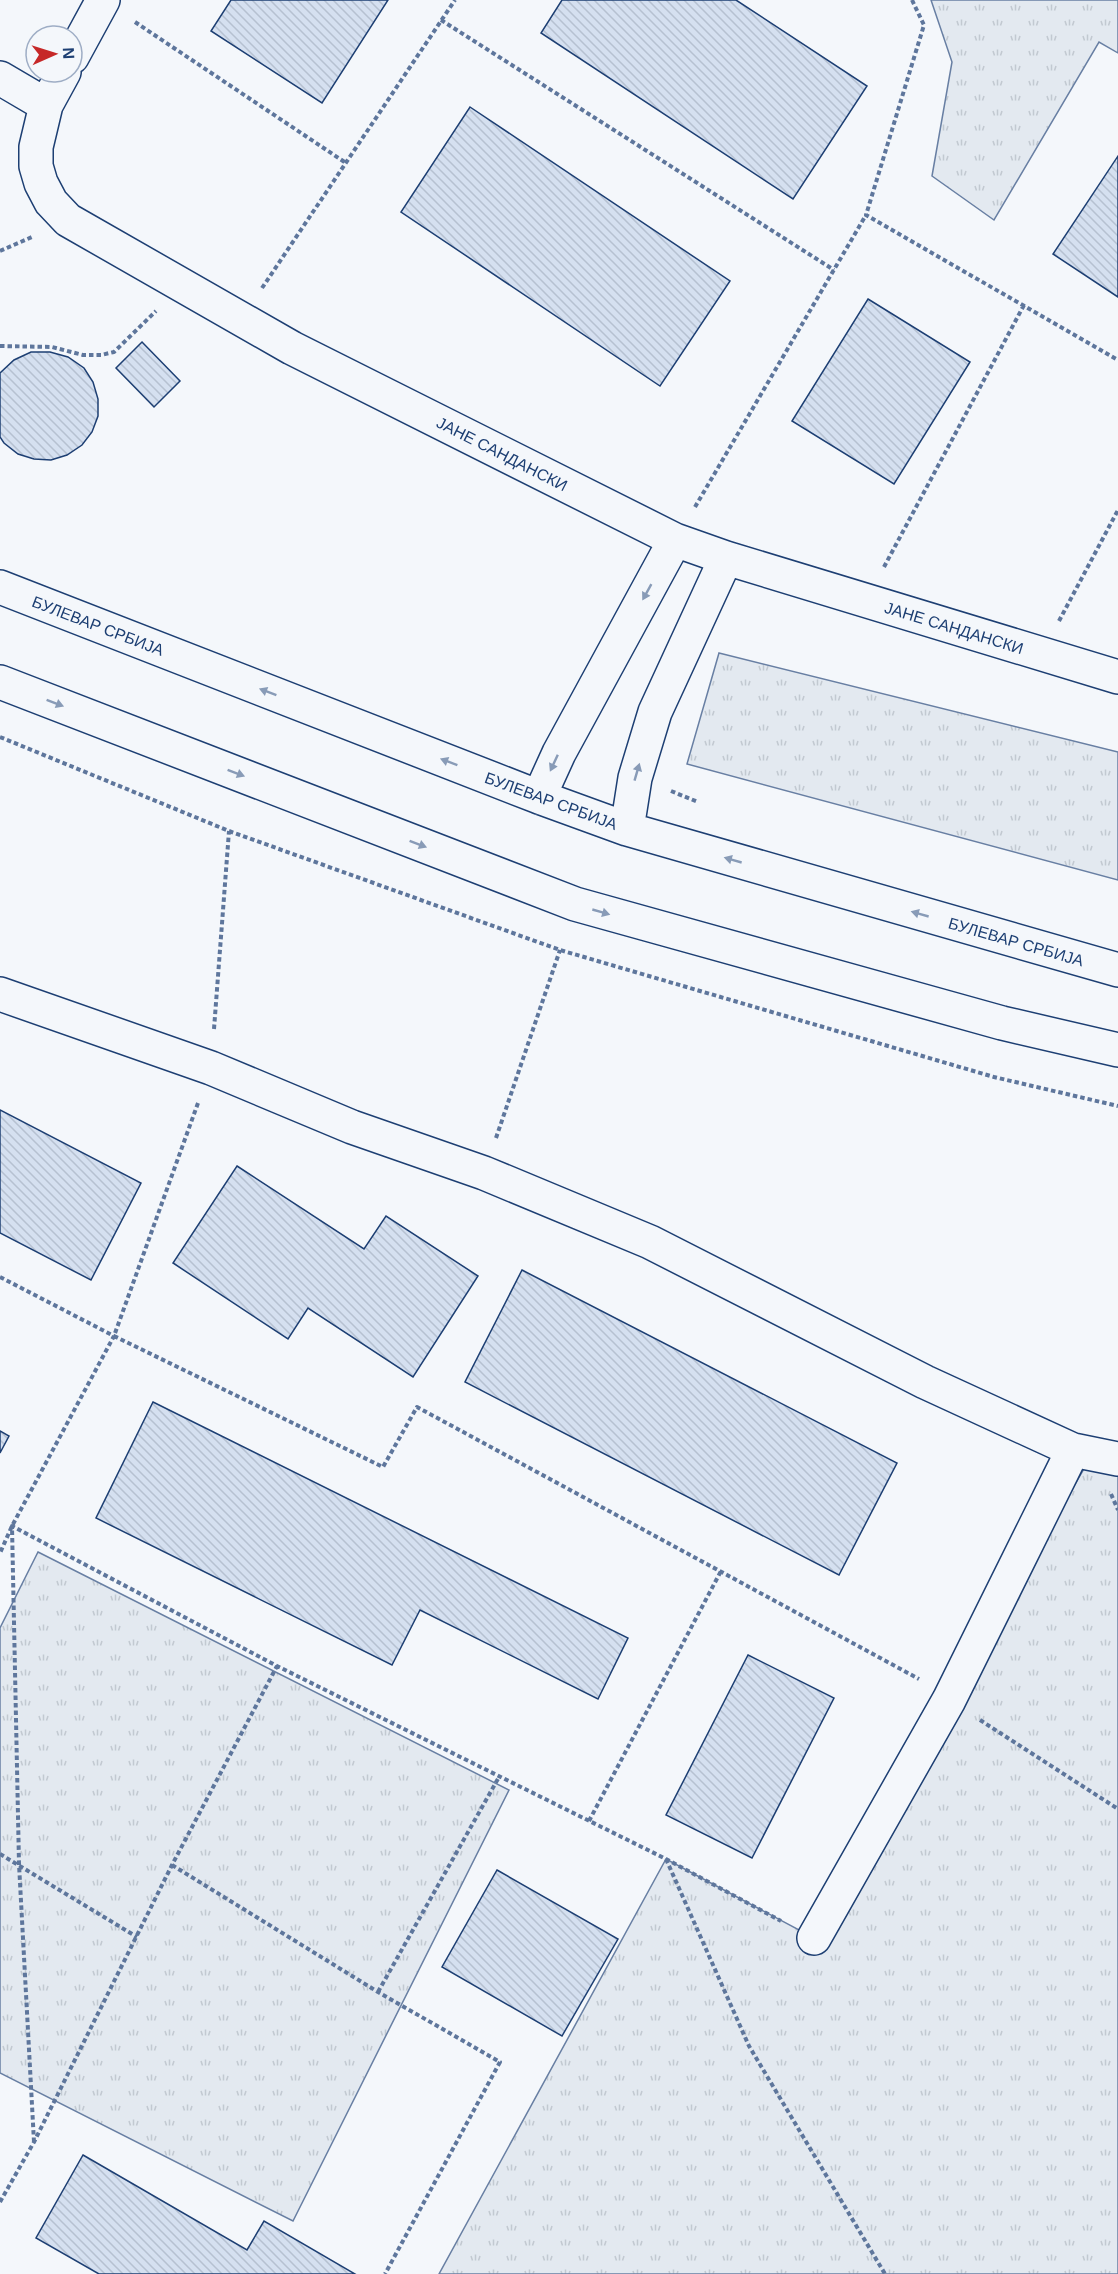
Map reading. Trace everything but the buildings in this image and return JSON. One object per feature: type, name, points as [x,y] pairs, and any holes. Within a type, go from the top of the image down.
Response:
[{"type":"street","points":[[84,35],[103,1]]},
{"type":"street","points":[[0,78],[46,105]]},
{"type":"street","name":"ЈАНЕ САНДАНСКИ","points":[[57,84],[46,105],[36,147],[36,166],[41,183],[51,202],[69,220],[241,320],[292,348],[675,540],[726,558],[1118,677]]},
{"type":"street","points":[[538,797],[559,753],[675,540]]},
{"type":"street","points":[[627,829],[635,778],[655,712],[726,558]]},
{"type":"street","name":"БУЛЕВАР СРБИЈА","points":[[0,587],[538,797],[627,829],[1118,970]]},
{"type":"street","points":[[0,682],[575,904],[1002,1023],[1118,1050]]},
{"type":"street","points":[[0,994],[211,1068],[352,1126],[484,1173],[650,1242],[924,1382],[1073,1450],[1118,1459]]},
{"type":"street","points":[[814,1938],[949,1700],[1073,1450]]},
{"type":"path","points":[[241,320],[455,0]]},
{"type":"path","points":[[675,540],[866,215],[924,25],[912,0]]},
{"type":"path","points":[[103,1],[346,163]]},
{"type":"path","points":[[441,20],[834,270]]},
{"type":"path","points":[[866,215],[1118,360]]},
{"type":"path","points":[[0,346],[52,347],[83,355],[114,352],[183,286]]},
{"type":"path","points":[[866,601],[1024,305]]},
{"type":"path","points":[[1042,654],[1118,510]]},
{"type":"path","points":[[0,1553],[12,1526],[114,1336],[211,1068],[229,831]]},
{"type":"path","points":[[484,1173],[560,950]]},
{"type":"path","points":[[0,1277],[114,1336],[382,1467],[417,1407],[910,1674],[1118,1809]]},
{"type":"path","points":[[12,1526],[277,1666],[666,1859],[814,1938]]},
{"type":"path","points":[[12,1526],[19,1864],[34,2142]]},
{"type":"path","points":[[589,1821],[721,1571]]},
{"type":"path","points":[[0,2202],[34,2142],[172,1865],[277,1666]]},
{"type":"path","points":[[378,1992],[499,1777]]},
{"type":"path","points":[[0,1854],[137,1937]]},
{"type":"path","points":[[666,1859],[749,2046],[885,2274]]},
{"type":"path","points":[[172,1865],[378,1992],[500,2062],[384,2274]]},
{"type":"green space","points":[[931,0],[1118,0],[1118,53],[1099,42],[994,220],[932,176],[952,62]]},
{"type":"green space","points":[[719,653],[1118,752],[1118,880],[687,764]]},
{"type":"green space","points":[[1092,1455],[1118,1460],[1118,2274],[439,2274],[666,1859],[814,1938]]},
{"type":"green space","points":[[38,1552],[509,1790],[293,2221],[0,2073],[0,1628]]}]
